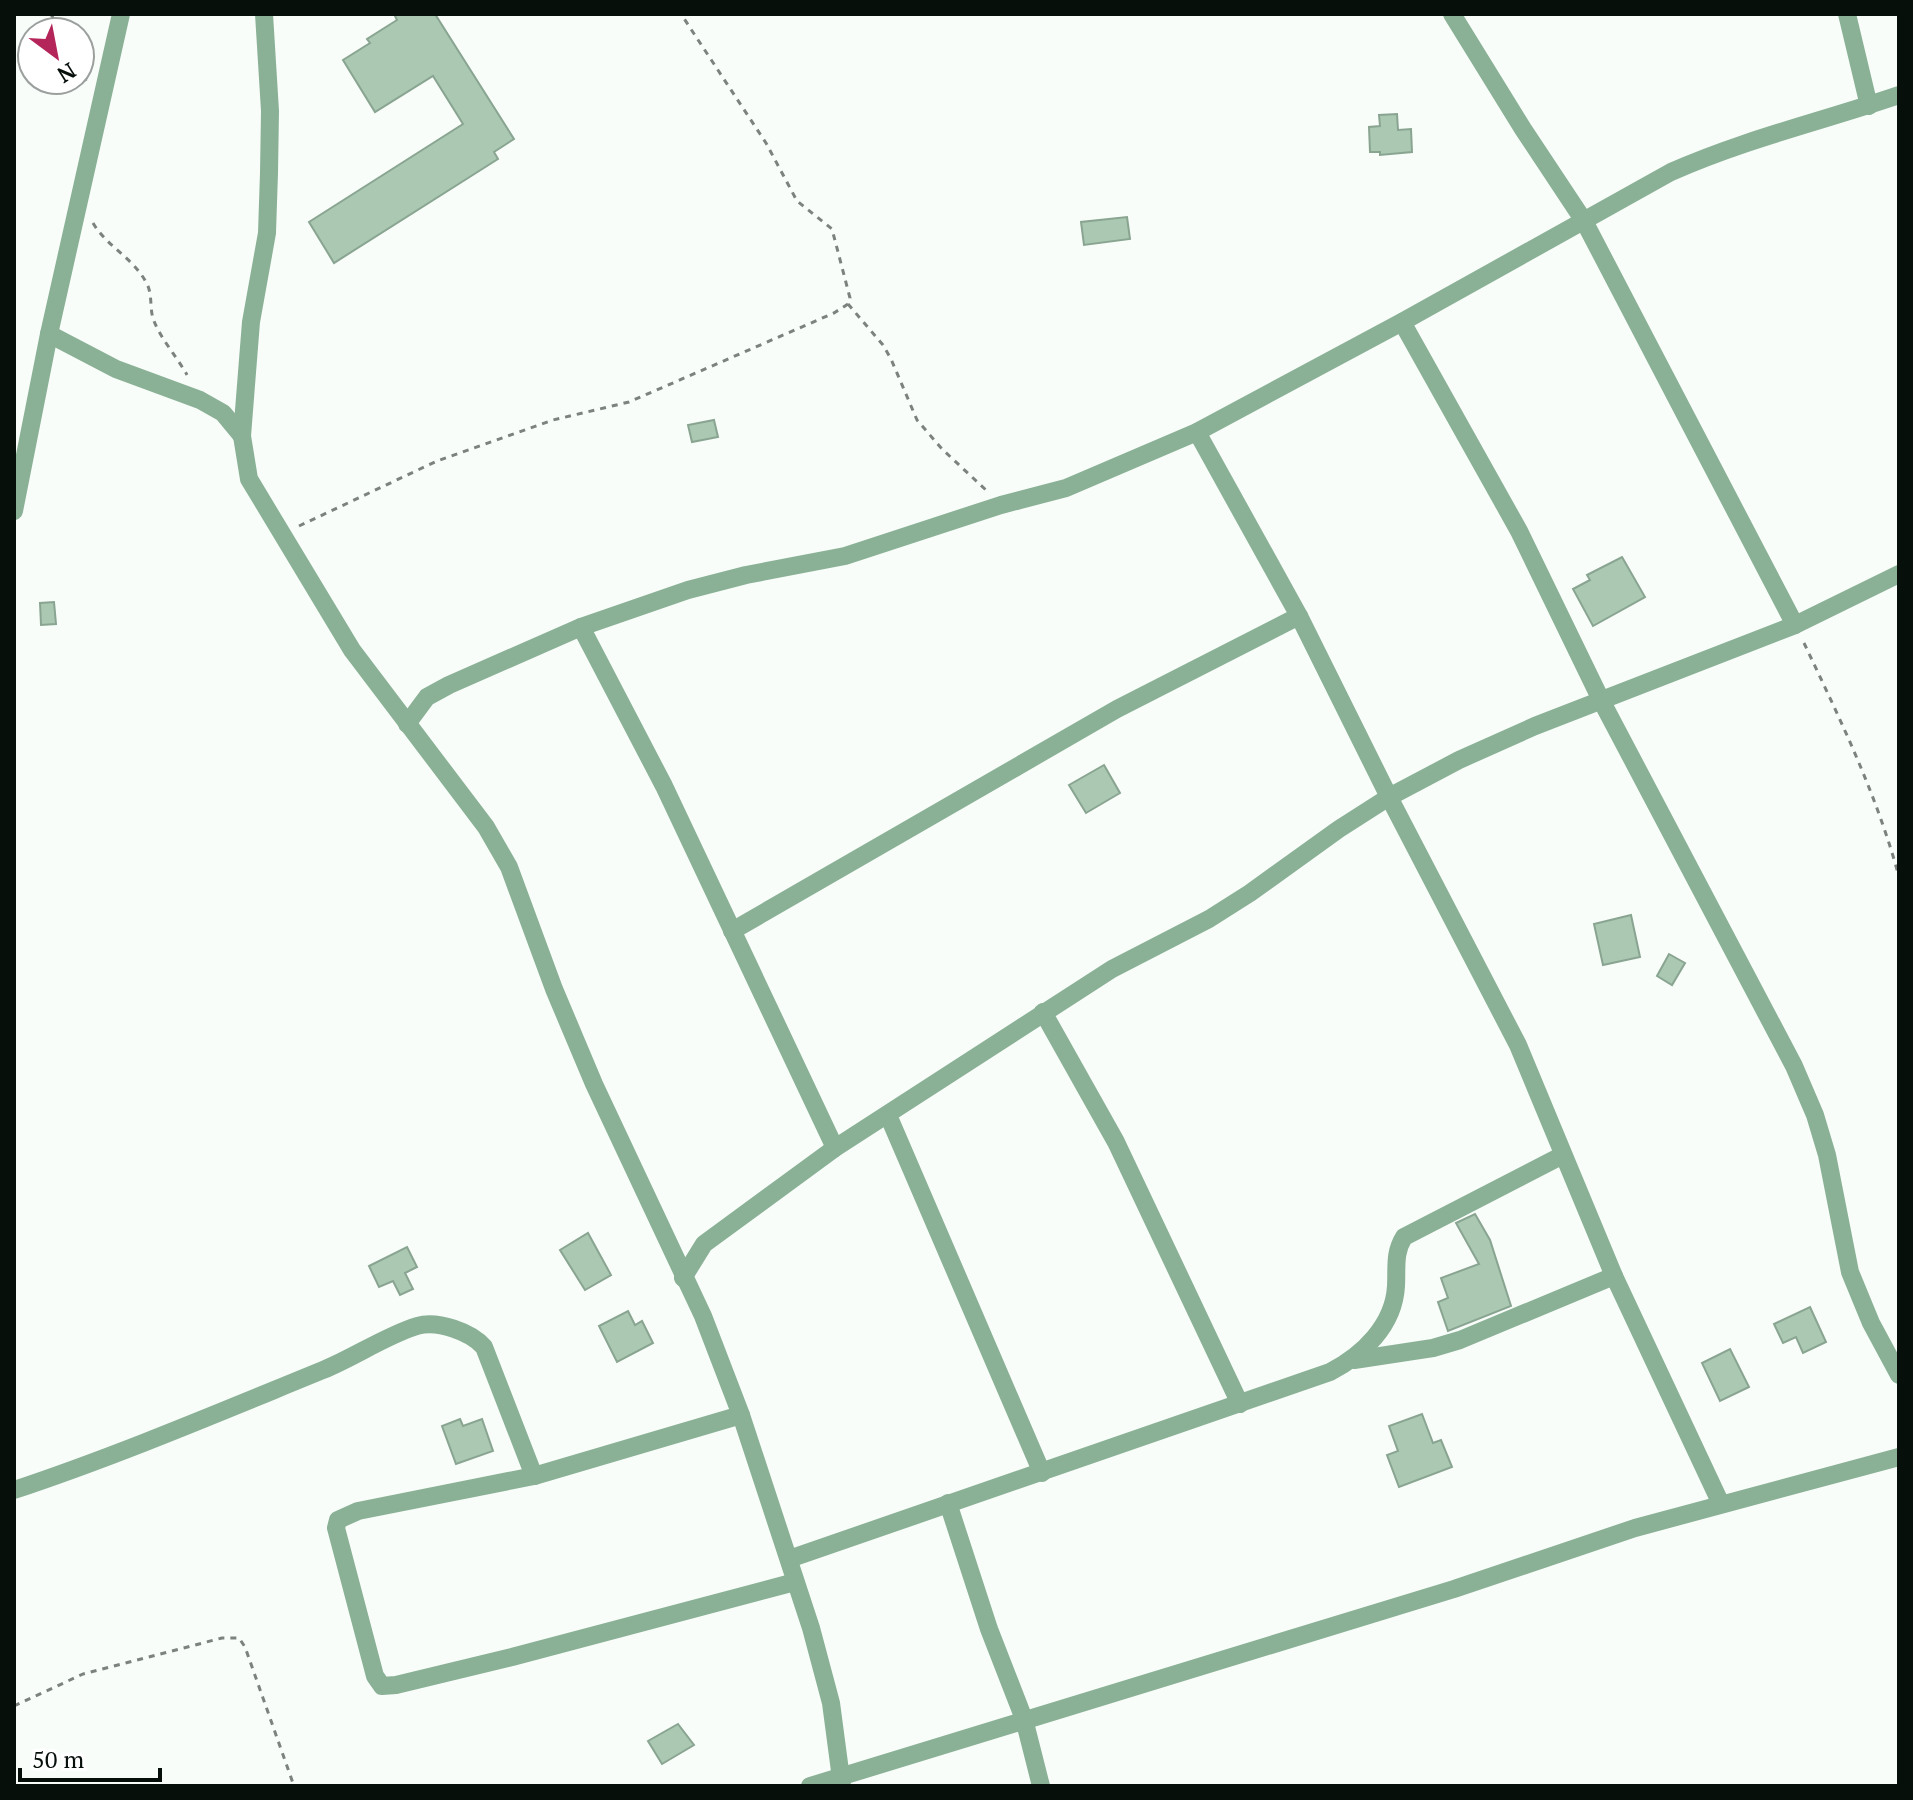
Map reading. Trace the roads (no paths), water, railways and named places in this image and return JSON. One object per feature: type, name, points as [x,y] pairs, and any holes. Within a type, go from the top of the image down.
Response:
[{"type":"street","points":[[14,511],[80,189],[121,14]]},
{"type":"street","points":[[264,14],[270,111],[267,233],[251,322],[242,436],[249,479],[352,650],[486,827],[509,867],[560,1003],[683,1278],[703,1316],[741,1415],[789,1559],[831,1703],[842,1781]]},
{"type":"street","points":[[1452,14],[1584,221],[1795,625]]},
{"type":"street","points":[[1847,14],[1869,106]]},
{"type":"street","points":[[407,724],[427,697],[581,627],[688,590],[845,556],[1001,505],[1066,488],[1197,432],[1671,172],[1712,153],[1899,95]]},
{"type":"street","points":[[1402,322],[1519,531],[1601,700],[1794,1066],[1815,1115],[1827,1155],[1850,1272],[1871,1323],[1899,1375]]},
{"type":"street","points":[[49,334],[116,369],[200,400],[223,413],[242,436]]},
{"type":"street","points":[[1197,432],[1299,616],[1518,1045],[1614,1276],[1721,1504]]},
{"type":"street","points":[[683,1278],[704,1244],[835,1148],[1112,969],[1230,906],[1389,797],[1459,760],[1601,700],[1795,625],[1899,574]]},
{"type":"street","points":[[732,931],[1117,709],[1299,616]]},
{"type":"street","points":[[581,627],[664,786],[835,1148]]},
{"type":"street","points":[[1043,1012],[1116,1142],[1240,1404]]},
{"type":"street","points":[[888,1115],[1042,1473]]},
{"type":"street","points":[[1354,1360],[1380,1329],[1392,1308],[1396,1289],[1396,1250],[1404,1237],[1563,1155]]},
{"type":"street","points":[[789,1559],[1240,1404],[1330,1372],[1354,1360],[1433,1348],[1460,1340],[1614,1276]]},
{"type":"street","points":[[14,1490],[101,1460],[345,1361],[417,1326],[430,1324],[475,1337],[484,1347],[534,1476]]},
{"type":"street","points":[[741,1415],[534,1476],[358,1511],[338,1520],[336,1528],[375,1676],[382,1686],[396,1685],[795,1582]]},
{"type":"street","points":[[810,1786],[842,1781],[1024,1719],[1364,1617],[1635,1528],[1899,1457]]},
{"type":"street","points":[[948,1503],[989,1629],[1024,1719],[1041,1786]]}]
